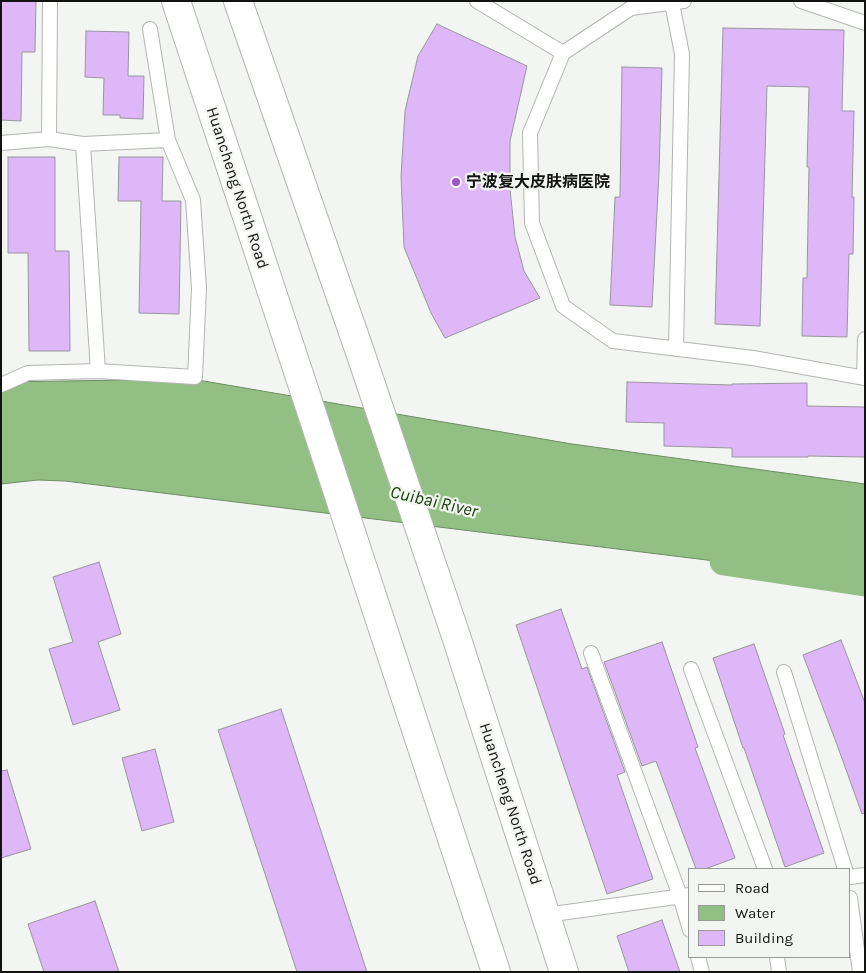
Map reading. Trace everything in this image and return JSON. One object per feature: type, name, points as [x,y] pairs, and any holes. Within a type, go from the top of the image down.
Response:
[{"type":"main road","name":"Huancheng North Road","points":[[176,1],[496,972]]},
{"type":"main road","name":"Huancheng North Road","points":[[238,1],[456,636],[564,972]]},
{"type":"lane","points":[[49,139],[50,1]]},
{"type":"lane","points":[[477,1],[563,53]]},
{"type":"lane","points":[[801,1],[865,23]]},
{"type":"lane","points":[[676,349],[682,54],[678,2],[630,8],[563,53],[530,133],[532,223],[564,306],[613,341],[676,349],[753,358],[864,378],[865,340]]},
{"type":"lane","points":[[1,385],[28,373],[98,371],[194,377],[199,288],[193,200],[168,140],[150,28]]},
{"type":"lane","points":[[1,143],[49,139],[83,144],[168,140]]},
{"type":"lane","points":[[83,144],[98,371]]},
{"type":"lane","points":[[591,653],[685,895],[688,916]]},
{"type":"lane","points":[[691,669],[765,868]]},
{"type":"lane","points":[[784,672],[844,868]]},
{"type":"lane","points":[[851,877],[865,875]]},
{"type":"lane","points":[[546,915],[685,895]]},
{"type":"lane","points":[[851,905],[860,972]]},
{"type":"lane","points":[[698,958],[702,972]]},
{"type":"lane","points":[[777,958],[779,972]]},
{"type":"water","points":[[192,379],[572,444],[865,484],[865,583],[788,570],[65,481],[38,480],[1,484],[1,382]]},
{"type":"building","points":[[1,1],[36,1],[35,52],[22,52],[21,121],[1,120]]},
{"type":"building","name":"宁波复大皮肤病医院","points":[[437,24],[527,66],[510,141],[510,189],[515,237],[524,271],[540,298],[445,338],[431,313],[404,247],[401,176],[405,111],[418,56]]},
{"type":"building","points":[[723,28],[844,30],[842,111],[854,111],[853,254],[849,254],[847,337],[802,336],[803,278],[807,278],[809,87],[767,86],[760,326],[715,324]]},
{"type":"building","points":[[86,31],[129,32],[128,76],[144,76],[143,119],[120,118],[120,115],[103,115],[104,78],[85,77]]},
{"type":"building","points":[[622,67],[662,68],[652,307],[610,305],[615,197],[620,197]]},
{"type":"building","points":[[8,157],[55,157],[55,251],[69,251],[70,351],[29,351],[28,253],[8,253]]},
{"type":"building","points":[[119,157],[163,157],[162,201],[181,201],[179,314],[139,313],[141,201],[118,201]]},
{"type":"building","points":[[627,382],[732,385],[807,383],[807,406],[865,407],[865,457],[732,457],[732,448],[664,446],[664,423],[626,422]]},
{"type":"building","points":[[99,562],[121,634],[98,642],[120,710],[73,725],[49,649],[73,642],[53,577]]},
{"type":"building","points":[[561,609],[582,669],[587,667],[625,772],[617,775],[653,879],[607,894],[516,625]]},
{"type":"building","points":[[841,640],[865,703],[865,813],[862,814],[803,655]]},
{"type":"building","points":[[662,642],[698,747],[695,748],[735,858],[708,868],[696,868],[656,761],[642,766],[604,662]]},
{"type":"building","points":[[754,644],[824,853],[785,867],[713,658]]},
{"type":"building","points":[[281,709],[367,972],[297,972],[218,730]]},
{"type":"building","points":[[155,749],[174,822],[142,831],[122,758]]},
{"type":"building","points":[[7,770],[31,849],[1,858],[1,771]]},
{"type":"building","points":[[95,901],[119,972],[44,972],[28,924]]},
{"type":"building","points":[[662,920],[680,972],[629,972],[617,936]]},
{"type":"waterway","name":"Cuibai River","points":[[724,561],[865,582]]},
{"type":"place","name":"宁波复大皮肤病医院","points":[[456,182]]}]
